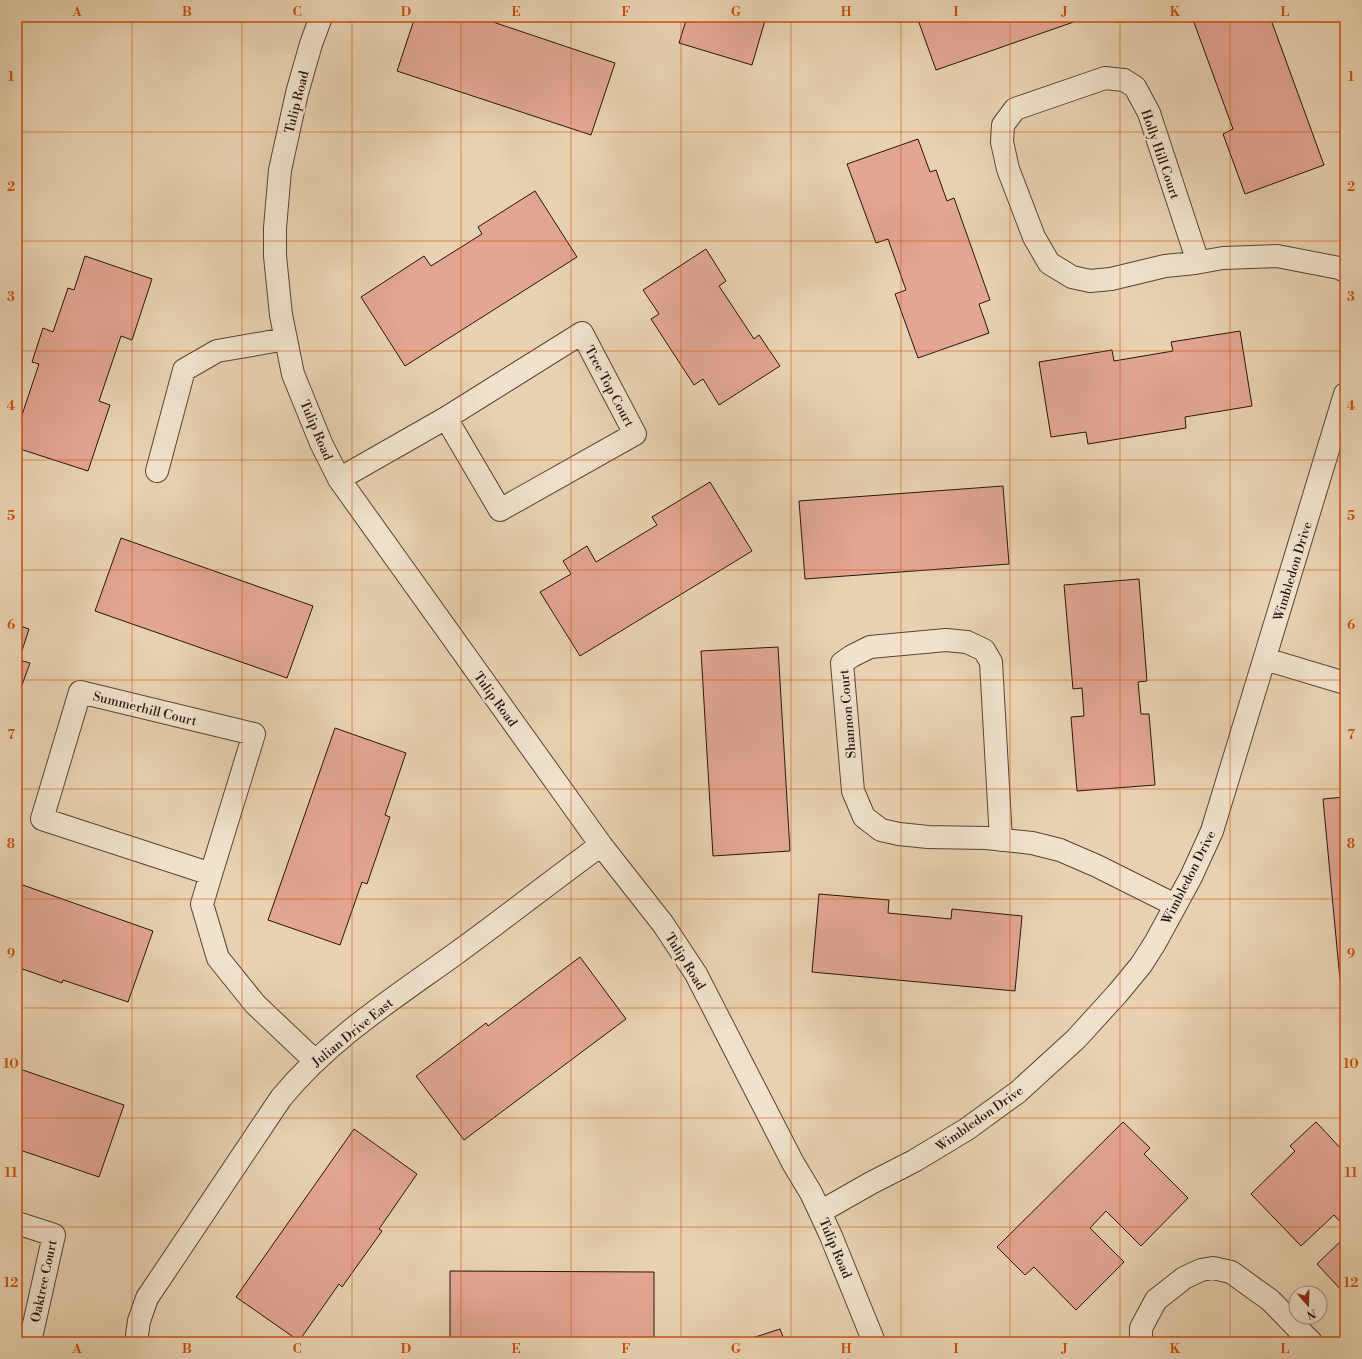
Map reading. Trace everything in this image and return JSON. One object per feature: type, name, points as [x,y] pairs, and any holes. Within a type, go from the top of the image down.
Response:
[{"type":"street","name":"Tulip Road","points":[[321,17],[311,44],[297,93],[280,170],[275,228],[275,256],[281,314],[293,374],[321,443],[339,480],[601,845],[663,924],[696,974],[792,1163],[811,1193],[832,1236],[874,1342]]},
{"type":"street","name":"Holly Hill Court","points":[[1198,262],[1149,113],[1135,88],[1124,80],[1105,78],[1015,109],[1003,125],[1002,142],[1008,169],[1034,237],[1049,263],[1072,277],[1090,281],[1111,279],[1165,266],[1198,262],[1223,258],[1278,256],[1339,268],[1345,271]]},
{"type":"street","name":"Tree Top Court","points":[[339,480],[446,418],[582,333],[635,434],[500,510],[446,418]]},
{"type":"street","points":[[157,471],[184,370],[217,351],[286,339]]},
{"type":"street","name":"Wimbledon Drive","points":[[820,1212],[914,1161],[968,1128],[1018,1092],[1076,1039],[1118,994],[1141,965],[1152,948],[1191,877],[1212,831],[1345,394]]},
{"type":"street","name":"Shannon Court","points":[[1000,840],[991,662],[984,650],[967,642],[939,640],[870,648],[852,656],[842,663],[853,791],[864,817],[881,830],[899,834],[928,837],[1032,843],[1060,850],[1097,866],[1175,905]]},
{"type":"street","points":[[1265,659],[1345,683]]},
{"type":"street","name":"Summerhill Court","points":[[211,874],[42,819],[80,692],[254,734],[202,904],[218,958],[255,1004],[315,1061]]},
{"type":"street","name":"Julian Drive East","points":[[136,1342],[139,1321],[147,1298],[281,1098],[296,1079],[333,1044],[394,997],[458,952],[601,845]]},
{"type":"street","name":"Oaktree Court","points":[[17,1223],[54,1235],[30,1342]]},
{"type":"street","points":[[1141,1342],[1141,1328],[1156,1300],[1184,1278],[1201,1270],[1213,1268],[1231,1272],[1270,1300],[1311,1342]]},
{"type":"building","points":[[415,17],[478,17],[615,63],[591,135],[397,71]]},
{"type":"building","points":[[687,17],[766,17],[752,65],[679,43]]},
{"type":"building","points":[[917,17],[1088,17],[936,70]]},
{"type":"building","points":[[1192,17],[1270,17],[1324,165],[1245,194],[1223,134],[1233,129]]},
{"type":"building","points":[[918,139],[930,172],[936,170],[947,201],[954,198],[990,300],[979,304],[989,333],[918,358],[895,294],[906,290],[888,239],[876,243],[847,164]]},
{"type":"building","points":[[535,191],[577,257],[405,366],[361,297],[424,256],[431,266],[482,234],[478,227]]},
{"type":"building","points":[[706,249],[726,281],[719,286],[754,339],[759,335],[780,366],[719,405],[703,379],[694,385],[651,319],[659,314],[643,290]]},
{"type":"building","points":[[85,256],[152,279],[132,340],[121,336],[99,401],[110,405],[88,471],[17,448],[17,430],[39,364],[32,362],[43,328],[53,332],[68,288],[74,290]]},
{"type":"building","points":[[1240,331],[1252,406],[1185,417],[1186,428],[1088,444],[1086,432],[1051,437],[1039,362],[1112,350],[1114,361],[1173,351],[1171,342]]},
{"type":"building","points":[[710,482],[752,551],[580,656],[540,592],[571,574],[563,561],[587,546],[596,562],[657,525],[652,517]]},
{"type":"building","points":[[1003,486],[1009,564],[805,579],[799,501]]},
{"type":"building","points":[[121,538],[313,606],[287,678],[95,611]]},
{"type":"building","points":[[1139,579],[1147,681],[1138,682],[1141,714],[1149,714],[1155,785],[1077,791],[1071,717],[1084,716],[1082,688],[1073,689],[1064,585]]},
{"type":"building","points":[[17,625],[29,629],[19,660],[30,663],[22,685],[17,684]]},
{"type":"building","points":[[778,647],[790,851],[713,856],[701,651]]},
{"type":"building","points":[[335,728],[406,753],[385,815],[390,817],[367,884],[362,882],[340,945],[268,920]]},
{"type":"building","points":[[1345,797],[1345,979],[1340,980],[1323,799]]},
{"type":"building","points":[[17,883],[153,931],[128,1002],[63,980],[62,983],[17,967]]},
{"type":"building","points":[[819,894],[889,900],[888,913],[951,919],[952,909],[1022,916],[1015,991],[812,972]]},
{"type":"building","points":[[580,957],[626,1019],[464,1140],[416,1076],[486,1023],[488,1026]]},
{"type":"building","points":[[17,1068],[124,1105],[99,1177],[17,1149]]},
{"type":"building","points":[[1123,1122],[1150,1148],[1144,1154],[1188,1198],[1141,1246],[1106,1211],[1090,1228],[1124,1262],[1076,1310],[1034,1267],[1025,1275],[997,1247]]},
{"type":"building","points":[[1316,1122],[1345,1153],[1345,1227],[1334,1215],[1301,1246],[1251,1194],[1295,1151],[1290,1146]]},
{"type":"building","points":[[354,1129],[417,1174],[379,1229],[382,1231],[342,1287],[339,1284],[299,1341],[236,1297]]},
{"type":"building","points":[[1345,1237],[1345,1294],[1317,1264]]},
{"type":"building","points":[[450,1271],[654,1272],[654,1342],[450,1342]]},
{"type":"building","points":[[780,1329],[785,1342],[740,1342]]}]
